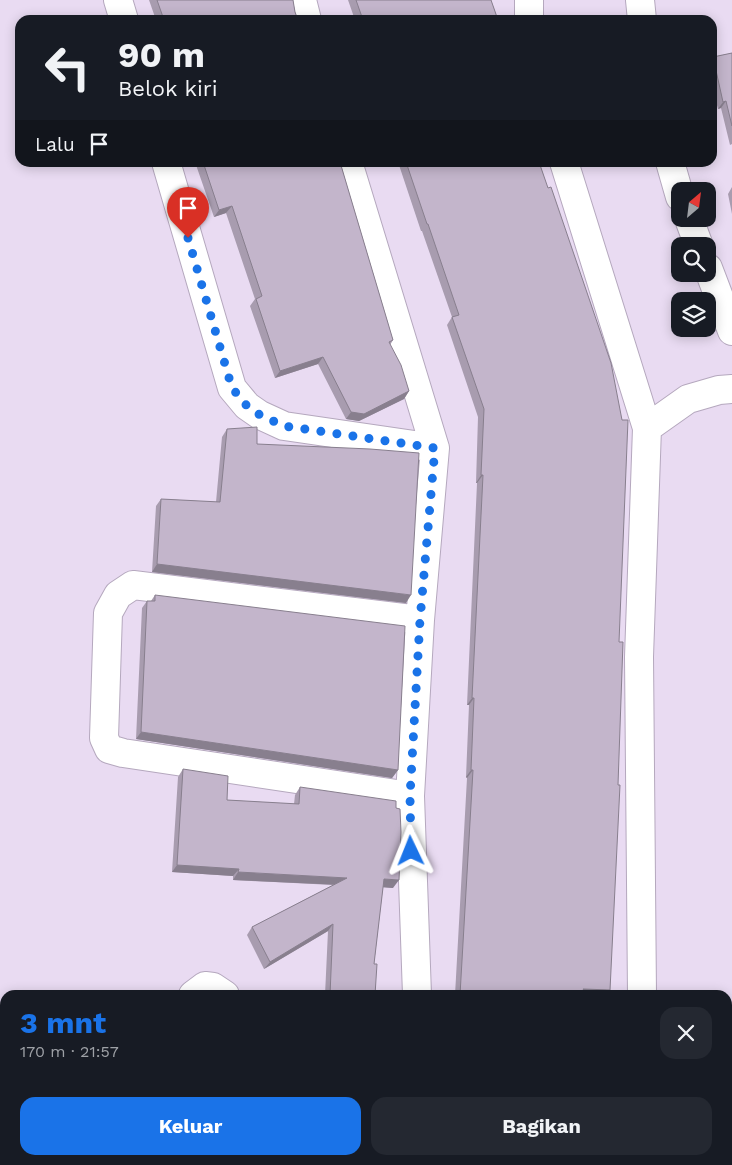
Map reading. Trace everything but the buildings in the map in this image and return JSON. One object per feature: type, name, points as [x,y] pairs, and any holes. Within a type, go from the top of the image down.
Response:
[{"type":"street","points":[[118,0],[122,15]]},
{"type":"street","points":[[302,0],[306,15]]},
{"type":"street","points":[[529,0],[529,15]]},
{"type":"street","points":[[640,0],[642,15]]},
{"type":"street","points":[[167,167],[232,388],[247,406],[260,415],[284,426],[435,448]]},
{"type":"street","points":[[350,167],[435,448],[420,620],[410,796],[417,990]]},
{"type":"street","points":[[566,167],[647,428],[639,657],[642,990]]},
{"type":"street","points":[[671,167],[676,182]]},
{"type":"street","points":[[713,282],[732,331]]},
{"type":"street","points":[[647,428],[688,399],[719,390],[732,389]]},
{"type":"street","points":[[410,796],[123,753],[109,749],[104,738],[108,614],[118,596],[133,585],[420,620]]},
{"type":"street","points":[[200,990],[205,986],[218,990]]},
{"type":"route","points":[[188,238],[232,388],[247,406],[260,415],[284,426],[435,448],[420,620],[410,796],[411,851]]}]
